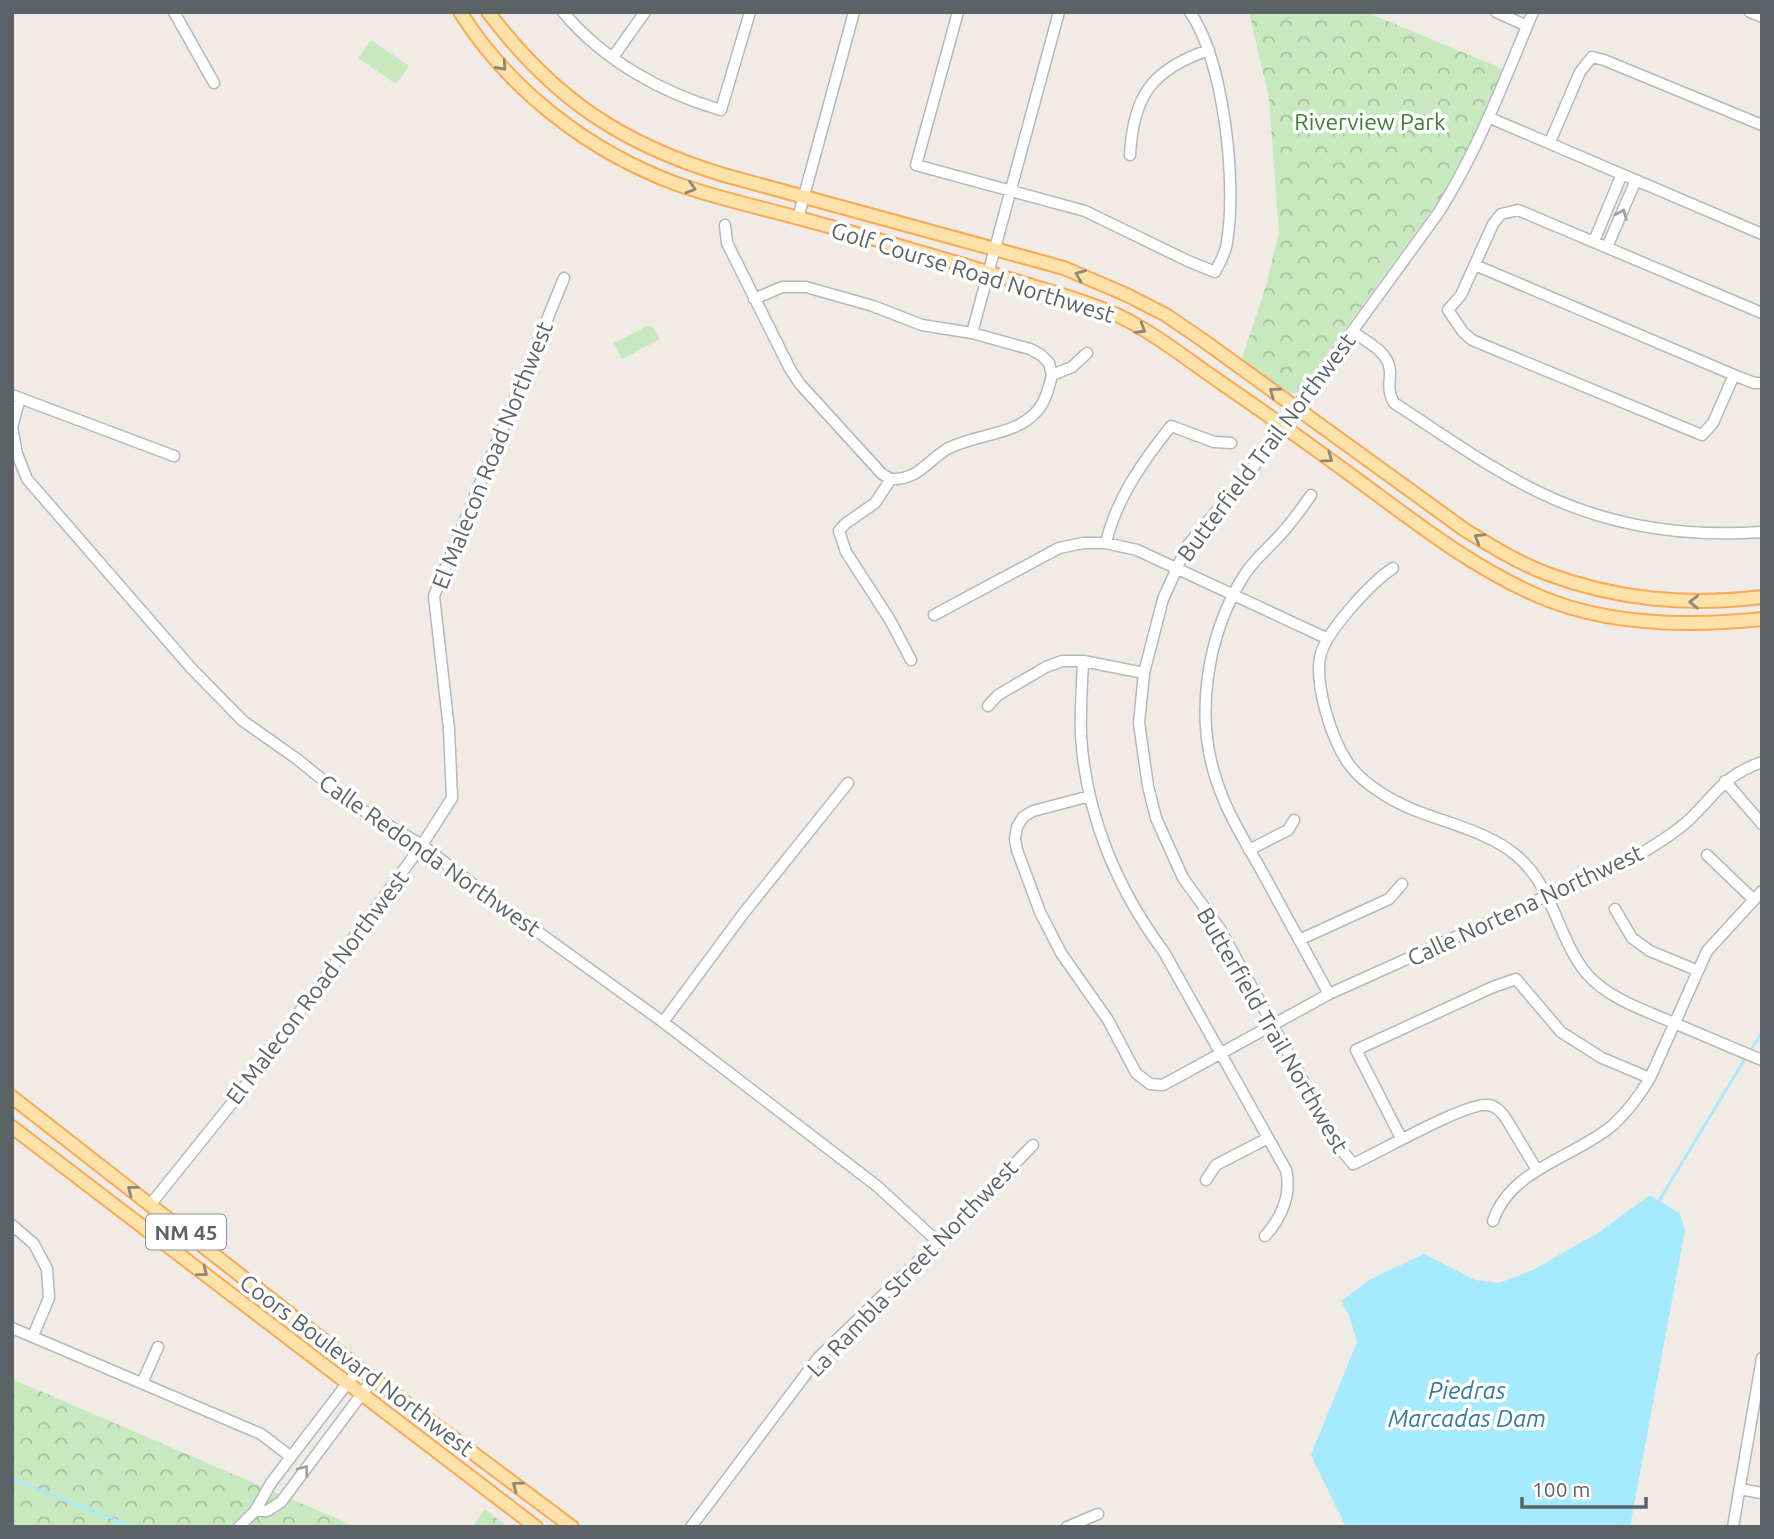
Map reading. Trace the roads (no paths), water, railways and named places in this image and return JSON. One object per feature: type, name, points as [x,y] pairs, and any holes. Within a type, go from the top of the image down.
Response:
[{"type":"main road","name":"Golf Course Road Northwest","points":[[460,12],[476,37],[535,99],[559,119],[611,154],[680,185],[989,272],[1096,306],[1123,318],[1283,425],[1453,550],[1539,597],[1625,620],[1670,624],[1762,619]]},
{"type":"main road","name":"Golf Course Road Northwest","points":[[488,12],[514,46],[544,77],[587,113],[628,137],[687,164],[1065,268],[1166,315],[1465,530],[1544,573],[1631,597],[1716,602],[1762,597]]},
{"type":"main road","name":"Coors Boulevard Northwest","points":[[12,1097],[373,1379],[572,1527]]},
{"type":"main road","name":"Coors Boulevard Northwest","points":[[12,1126],[536,1527]]},
{"type":"street","points":[[174,12],[214,83]]},
{"type":"street","points":[[563,12],[582,32],[646,79],[691,101],[722,110],[750,12]]},
{"type":"street","points":[[613,57],[645,12]]},
{"type":"street","points":[[798,218],[854,12]]},
{"type":"street","points":[[958,12],[916,165],[1085,211],[1215,272],[1227,244],[1230,181],[1220,99],[1209,50],[1190,12]]},
{"type":"street","points":[[972,333],[997,249],[1059,12]]},
{"type":"street","points":[[1496,12],[1527,26]]},
{"type":"street","name":"Butterfield Trail Northwest","points":[[1401,1138],[1353,1164],[1340,1148],[1220,929],[1182,878],[1156,818],[1147,786],[1139,723],[1144,673],[1163,599],[1187,546],[1252,469],[1439,212],[1464,172],[1490,118],[1533,12]]},
{"type":"street","points":[[1751,12],[1762,17]]},
{"type":"street","points":[[1130,155],[1131,130],[1151,85],[1181,59],[1209,50]]},
{"type":"street","points":[[1550,142],[1580,72],[1592,57],[1762,125]]},
{"type":"street","points":[[1490,118],[1762,234]]},
{"type":"street","points":[[1594,242],[1622,174]]},
{"type":"street","points":[[1607,247],[1636,180]]},
{"type":"street","points":[[1734,375],[1713,423],[1702,435],[1472,340],[1448,310],[1461,295],[1493,224],[1509,211],[1528,212],[1762,313]]},
{"type":"street","points":[[725,225],[727,243],[754,299],[790,369],[800,384],[882,474],[891,479],[912,476],[954,446],[1013,428],[1038,410],[1046,396],[1052,375],[1049,363],[1030,349],[972,333],[922,325],[873,306],[806,287],[782,287],[754,299]]},
{"type":"street","points":[[1475,265],[1734,375],[1754,383],[1762,383]]},
{"type":"street","name":"El Malecon Road Northwest","points":[[150,1205],[240,1093],[422,845],[452,798],[449,729],[434,596],[564,278]]},
{"type":"street","points":[[1353,332],[1379,350],[1387,360],[1390,370],[1389,394],[1394,403],[1520,482],[1557,500],[1630,524],[1692,533],[1731,535],[1762,532]]},
{"type":"street","points":[[1052,375],[1072,367],[1087,353]]},
{"type":"street","points":[[16,396],[174,456]]},
{"type":"street","name":"Calle Redonda Northwest","points":[[16,396],[12,426],[17,454],[27,479],[192,669],[243,721],[298,759],[354,805],[422,845],[663,1022],[877,1186],[938,1242]]},
{"type":"street","points":[[1106,543],[1118,503],[1171,426],[1214,442],[1231,443]]},
{"type":"street","points":[[891,479],[875,503],[839,531],[846,552],[890,620],[911,660]]},
{"type":"street","points":[[1311,495],[1281,534],[1256,558],[1233,596],[1209,670],[1206,728],[1216,781],[1224,803],[1329,995]]},
{"type":"street","points":[[934,615],[1059,548],[1083,543],[1106,543],[1137,550],[1326,638]]},
{"type":"street","points":[[1393,568],[1380,577],[1326,638],[1320,655],[1318,679],[1337,744],[1348,763],[1362,779],[1384,795],[1506,847],[1532,870],[1547,896],[1567,943],[1587,974],[1611,994],[1762,1060]]},
{"type":"street","points":[[988,706],[998,695],[1045,667],[1062,661],[1083,661],[1144,673]]},
{"type":"street","points":[[1083,661],[1083,761],[1103,843],[1122,888],[1164,952],[1286,1170],[1289,1180],[1287,1196],[1275,1225],[1265,1236]]},
{"type":"street","name":"Calle Nortena Northwest","points":[[1090,796],[1033,811],[1023,817],[1017,827],[1017,850],[1040,912],[1068,965],[1108,1020],[1136,1073],[1150,1084],[1163,1085],[1329,995],[1640,854],[1665,839],[1690,818],[1725,780],[1762,762]]},
{"type":"street","points":[[1725,780],[1762,824]]},
{"type":"street","points":[[663,1022],[743,914],[848,783]]},
{"type":"street","points":[[1249,850],[1288,830],[1294,820]]},
{"type":"street","points":[[1707,855],[1754,900]]},
{"type":"street","points":[[1299,940],[1389,899],[1402,884]]},
{"type":"street","points":[[1493,1221],[1498,1206],[1507,1193],[1537,1170],[1612,1126],[1638,1097],[1650,1078],[1696,970],[1707,951],[1762,891]]},
{"type":"street","points":[[1615,909],[1632,938],[1650,951],[1696,970]]},
{"type":"street","points":[[1537,1170],[1505,1117],[1499,1109],[1490,1105],[1479,1105],[1401,1138],[1356,1050],[1493,986],[1516,979],[1561,1032],[1602,1058],[1650,1078]]},
{"type":"street","points":[[1206,1180],[1216,1166],[1268,1138]]},
{"type":"street","name":"La Rambla Street Northwest","points":[[691,1527],[818,1358],[1033,1145]]},
{"type":"street","points":[[12,1225],[34,1244],[47,1269],[49,1298],[33,1336]]},
{"type":"street","points":[[12,1328],[261,1434],[291,1457]]},
{"type":"street","points":[[142,1383],[158,1347]]},
{"type":"street","points":[[1733,1527],[1759,1390],[1762,1358]]},
{"type":"street","points":[[239,1527],[255,1511],[271,1483],[359,1368]]},
{"type":"street","points":[[255,1511],[267,1511],[281,1502],[373,1379]]},
{"type":"street","points":[[1739,1489],[1762,1493]]},
{"type":"street","points":[[1067,1527],[1098,1514]]},
{"type":"water","name":"Piedras Marcadas Dam","points":[[1650,1195],[1680,1214],[1685,1230],[1630,1527],[1346,1527],[1311,1455],[1357,1342],[1349,1315],[1341,1301],[1371,1279],[1424,1254],[1475,1280],[1499,1283],[1533,1270],[1598,1233]]},
{"type":"waterway","points":[[1750,1051],[1762,1033]]},
{"type":"waterway","points":[[1657,1204],[1746,1057]]},
{"type":"waterway","points":[[12,1479],[133,1527]]},
{"type":"park label","name":"Riverview Park","points":[[1370,121]]}]
